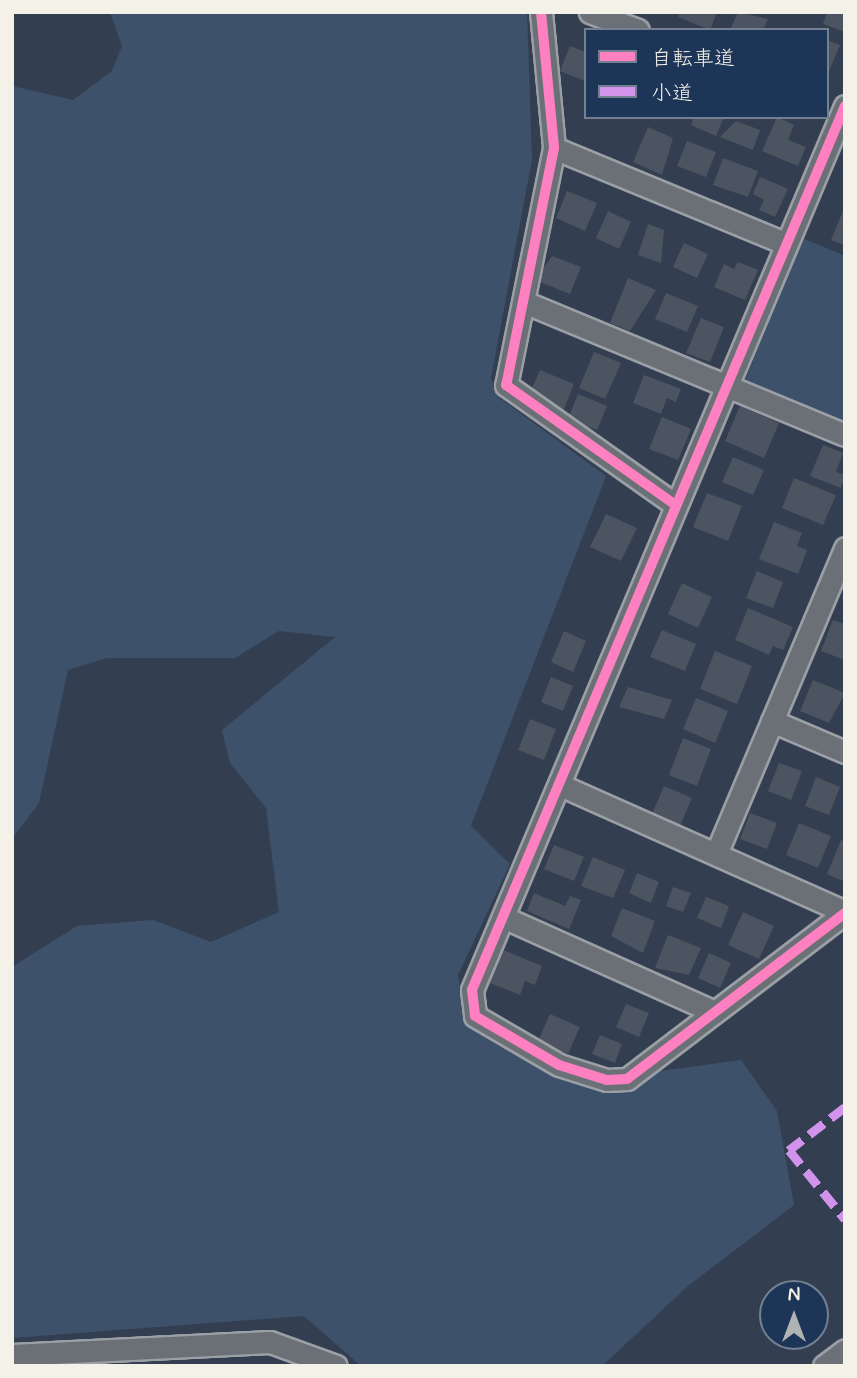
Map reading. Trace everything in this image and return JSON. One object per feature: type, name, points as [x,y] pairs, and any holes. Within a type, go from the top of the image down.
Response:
[{"type":"street","points":[[541,12],[554,148],[506,384],[674,504]]},
{"type":"street","points":[[590,12],[633,28]]},
{"type":"street","points":[[560,785],[845,913],[627,1079],[607,1080],[559,1065],[475,1016],[472,990],[560,785],[837,113]]},
{"type":"street","points":[[554,148],[785,243]]},
{"type":"street","points":[[524,302],[726,383],[845,435]]},
{"type":"street","points":[[716,854],[772,721],[837,587],[845,548]]},
{"type":"street","points":[[772,721],[845,752]]},
{"type":"street","points":[[503,917],[714,1012]]},
{"type":"street","points":[[12,1355],[270,1342],[336,1366]]},
{"type":"street","points":[[824,1366],[845,1350]]},
{"type":"shaded area","points":[[110,12],[527,12],[532,159],[491,378],[498,397],[606,476],[471,826],[510,864],[458,975],[463,1013],[482,1031],[602,1090],[632,1088],[660,1071],[741,1060],[777,1111],[794,1205],[688,1286],[602,1366],[361,1366],[304,1316],[12,1338],[12,967],[77,926],[153,920],[211,942],[279,912],[266,808],[230,763],[222,730],[335,637],[279,631],[235,658],[107,658],[68,670],[39,803],[12,839],[12,86],[73,100],[112,71],[122,46]]},
{"type":"shaded area","points":[[802,238],[845,256],[845,423],[745,381]]},
{"type":"building","points":[[680,12],[717,12],[711,28],[678,17]]},
{"type":"building","points":[[738,12],[768,19],[764,28],[731,28]]},
{"type":"building","points":[[827,12],[845,12],[845,32],[823,24]]},
{"type":"building","points":[[829,41],[840,45],[829,71]]},
{"type":"building","points":[[570,46],[584,51],[584,81],[560,71]]},
{"type":"building","points":[[693,119],[723,119],[716,136],[691,125]]},
{"type":"building","points":[[776,119],[794,125],[788,140],[806,147],[798,166],[762,151]]},
{"type":"building","points":[[736,121],[760,130],[753,150],[720,137]]},
{"type":"building","points":[[648,127],[673,138],[662,175],[633,162]]},
{"type":"building","points":[[687,141],[716,152],[706,177],[677,166]]},
{"type":"building","points":[[723,158],[758,171],[748,197],[713,185]]},
{"type":"building","points":[[760,177],[788,189],[775,217],[759,210],[764,200],[753,194]]},
{"type":"building","points":[[567,191],[597,203],[585,231],[556,218]]},
{"type":"building","points":[[608,211],[631,222],[619,249],[596,238]]},
{"type":"building","points":[[843,211],[845,212],[845,245],[831,240]]},
{"type":"building","points":[[648,224],[664,230],[661,263],[638,255]]},
{"type":"building","points":[[684,243],[708,254],[697,278],[673,267]]},
{"type":"building","points":[[552,256],[581,267],[570,294],[535,280]]},
{"type":"building","points":[[738,262],[758,270],[745,300],[714,287],[724,264],[734,269]]},
{"type":"building","points":[[628,278],[656,290],[630,331],[610,323]]},
{"type":"building","points":[[666,293],[698,306],[687,332],[655,319]]},
{"type":"building","points":[[701,318],[724,327],[710,362],[686,353]]},
{"type":"building","points":[[594,352],[621,363],[605,399],[579,388]]},
{"type":"building","points":[[540,370],[574,384],[562,414],[527,400]]},
{"type":"building","points":[[644,375],[681,389],[676,402],[667,398],[661,414],[633,403]]},
{"type":"building","points":[[578,394],[607,406],[597,430],[568,419]]},
{"type":"building","points":[[740,406],[779,423],[764,458],[725,441]]},
{"type":"building","points":[[662,417],[691,429],[678,460],[649,449]]},
{"type":"building","points":[[823,445],[843,453],[836,472],[845,475],[841,488],[810,476]]},
{"type":"building","points":[[733,457],[764,470],[753,495],[722,482]]},
{"type":"building","points":[[794,478],[836,495],[823,525],[782,508]]},
{"type":"building","points":[[707,493],[742,506],[728,541],[693,527]]},
{"type":"building","points":[[606,514],[637,528],[621,561],[590,547]]},
{"type":"building","points":[[774,522],[802,533],[797,546],[807,550],[798,574],[759,559]]},
{"type":"building","points":[[757,571],[783,582],[773,608],[746,598]]},
{"type":"building","points":[[682,583],[712,597],[698,628],[668,614]]},
{"type":"building","points":[[748,608],[793,627],[783,650],[773,646],[769,655],[735,640]]},
{"type":"building","points":[[833,620],[845,624],[845,660],[821,651]]},
{"type":"building","points":[[662,630],[696,644],[685,671],[650,657]]},
{"type":"building","points":[[564,631],[586,641],[573,672],[551,662]]},
{"type":"building","points":[[715,651],[752,666],[737,704],[700,689]]},
{"type":"building","points":[[551,677],[573,686],[563,711],[541,702]]},
{"type":"building","points":[[813,680],[845,693],[829,723],[800,711]]},
{"type":"building","points":[[628,687],[672,700],[664,719],[619,707]]},
{"type":"building","points":[[696,698],[728,711],[715,743],[683,729]]},
{"type":"building","points":[[530,719],[556,729],[544,760],[518,750]]},
{"type":"building","points":[[683,738],[711,749],[697,786],[669,775]]},
{"type":"building","points":[[779,763],[802,771],[791,800],[768,791]]},
{"type":"building","points":[[816,777],[840,787],[829,815],[805,806]]},
{"type":"building","points":[[664,786],[692,798],[679,828],[651,816]]},
{"type":"building","points":[[750,813],[777,823],[767,849],[740,839]]},
{"type":"building","points":[[799,823],[831,836],[818,868],[786,855]]},
{"type":"building","points":[[841,840],[845,841],[845,882],[827,874]]},
{"type":"building","points":[[554,845],[584,857],[574,881],[544,869]]},
{"type":"building","points":[[593,857],[625,870],[613,898],[581,886]]},
{"type":"building","points":[[637,873],[659,882],[651,903],[629,893]]},
{"type":"building","points":[[673,887],[691,893],[683,912],[666,906]]},
{"type":"building","points":[[534,893],[565,906],[570,896],[581,900],[569,929],[527,911]]},
{"type":"building","points":[[706,897],[729,906],[721,928],[697,918]]},
{"type":"building","points":[[622,908],[655,921],[643,953],[611,936]]},
{"type":"building","points":[[743,912],[774,926],[759,959],[728,945]]},
{"type":"building","points":[[668,935],[701,948],[689,975],[655,968]]},
{"type":"building","points":[[503,950],[542,966],[535,985],[525,981],[520,995],[490,983]]},
{"type":"building","points":[[709,953],[731,963],[720,988],[698,978]]},
{"type":"building","points":[[626,1004],[649,1013],[639,1037],[616,1027]]},
{"type":"building","points":[[550,1014],[580,1027],[568,1054],[538,1041]]},
{"type":"building","points":[[600,1035],[622,1044],[615,1063],[592,1054]]},
{"type":"marked path","points":[[845,1107],[789,1150],[845,1219]]},
{"type":"cycle path","points":[[541,12],[554,148],[506,385],[674,504]]},
{"type":"cycle path","points":[[845,106],[472,990],[475,1016],[559,1065],[607,1080],[627,1079],[845,913]]}]
